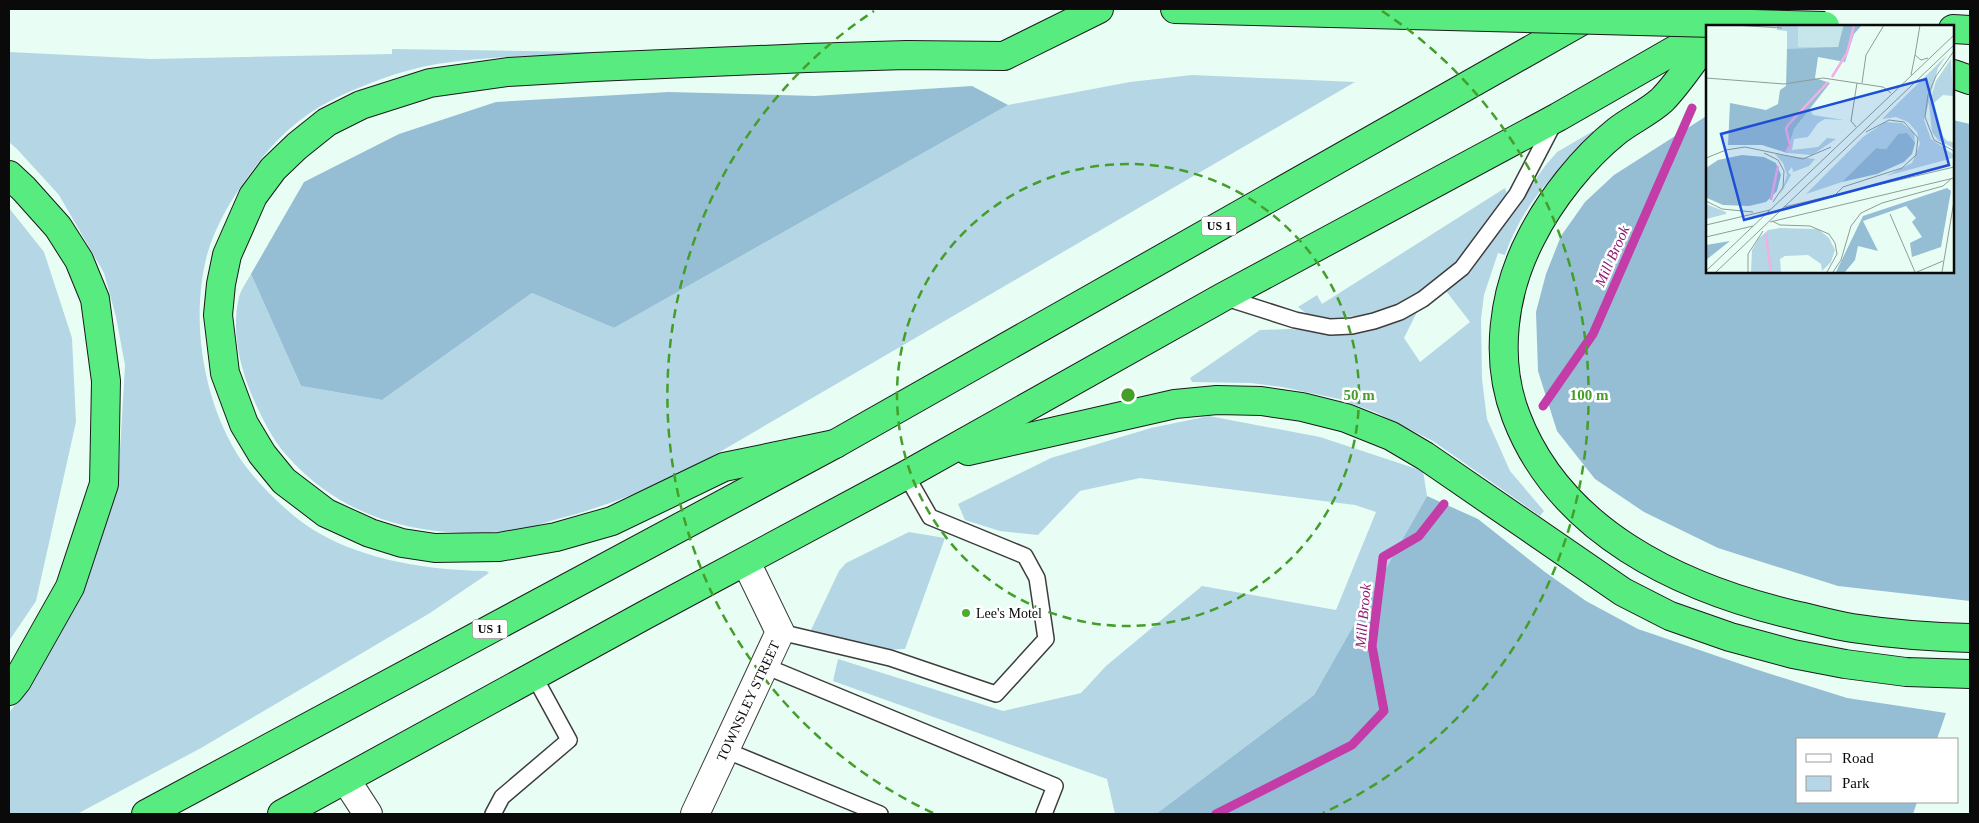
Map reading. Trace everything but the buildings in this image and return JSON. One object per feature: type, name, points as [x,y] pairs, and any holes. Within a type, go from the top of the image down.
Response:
[{"type":"highway","points":[[835,444],[724,467],[612,521],[556,537],[490,547],[436,548],[394,541],[370,533],[326,513],[284,481],[262,454],[244,424],[225,373],[218,315],[221,284],[227,255],[253,196],[273,169],[296,146],[327,122],[361,105],[430,83],[508,72],[604,67],[871,56],[1004,56],[1098,9]]},
{"type":"highway","points":[[1174,9],[1787,25]]},
{"type":"highway","name":"US 1","points":[[146,814],[835,444],[1604,9]]},
{"type":"highway","points":[[1722,25],[1748,9]]},
{"type":"highway","points":[[1954,29],[1970,30]]},
{"type":"highway","points":[[282,814],[906,475],[1223,297],[1558,117],[1706,34]]},
{"type":"highway","points":[[1706,41],[1662,100],[1616,132],[1581,166],[1551,203],[1530,239],[1518,265],[1510,295],[1504,341],[1505,372],[1511,403],[1519,424],[1532,452],[1554,484],[1582,514],[1624,547],[1674,574],[1716,592],[1762,607],[1849,628],[1926,636],[1970,638]]},
{"type":"highway","points":[[1954,74],[1970,80]]},
{"type":"highway","points":[[9,175],[58,227],[78,260],[95,300],[106,382],[104,484],[70,587],[17,681],[9,691]]},
{"type":"highway","points":[[937,458],[1175,404],[1217,400],[1261,401],[1302,407],[1346,418],[1390,436],[1425,456],[1623,592],[1670,616],[1730,637],[1792,654],[1845,664],[1906,672],[1970,674]]},
{"type":"street","name":"TOWNSLEY STREET","points":[[695,814],[780,632],[746,562]]},
{"type":"street","points":[[346,780],[368,814]]},
{"type":"lane","points":[[1223,297],[1295,320],[1330,327],[1352,326],[1400,312],[1423,299],[1462,268],[1517,194],[1558,117]]},
{"type":"lane","points":[[780,632],[890,658],[996,694],[1046,638],[1037,578],[1025,556],[930,517],[906,475]]},
{"type":"lane","points":[[765,666],[1055,786],[1044,814]]},
{"type":"lane","points":[[493,814],[502,797],[569,740],[534,676]]},
{"type":"lane","points":[[725,750],[880,814]]},
{"type":"green space","points":[[392,49],[591,52],[592,55],[495,58],[437,64],[410,70],[370,83],[344,94],[307,115],[274,144],[256,166],[229,205],[214,234],[202,280],[200,333],[203,360],[217,413],[241,460],[266,490],[294,516],[314,530],[360,552],[411,564],[436,568],[486,571],[489,573],[430,613],[201,748],[77,814],[9,814],[9,713],[42,667],[78,598],[99,545],[119,468],[125,365],[116,317],[104,273],[59,195],[9,142],[9,52],[151,59],[392,54]]},
{"type":"green space","points":[[1192,75],[1355,82],[711,457],[616,501],[521,529],[457,533],[426,530],[395,523],[366,513],[338,499],[312,481],[284,453],[272,436],[247,384],[239,356],[236,326],[239,297],[251,274],[301,386],[382,400],[532,293],[614,328],[1008,105],[1130,82]]},
{"type":"green space","points":[[1593,131],[1594,135],[1553,176],[1531,204],[1512,236],[1505,255],[1498,253],[1484,295],[1481,319],[1482,379],[1487,419],[1510,471],[1544,511],[1540,516],[1433,441],[1375,412],[1339,399],[1282,387],[1251,383],[1192,382],[1190,378],[1260,330],[1290,329],[1345,334],[1382,327],[1417,312],[1404,338],[1420,362],[1470,322],[1446,291],[1482,255],[1557,152]]},
{"type":"green space","points":[[1505,188],[1507,194],[1457,262],[1419,292],[1388,309],[1359,316],[1329,318],[1307,314],[1298,307],[1317,295],[1322,304]]},
{"type":"green space","points":[[9,208],[44,252],[72,338],[76,422],[36,601],[9,641]]},
{"type":"green space","points":[[1209,416],[1320,437],[1423,471],[1427,496],[1314,695],[1156,814],[1115,814],[1107,779],[833,681],[838,659],[1003,711],[1081,693],[1106,666],[1202,586],[1336,610],[1376,512],[1355,505],[1140,478],[1080,491],[1038,535],[1000,531],[965,520],[958,504],[1051,458],[1151,428]]},
{"type":"green space","points":[[909,532],[945,538],[905,649],[881,650],[814,633],[811,630],[839,571],[846,563]]},
{"type":"shaded area","points":[[972,86],[1008,105],[614,328],[532,293],[382,400],[301,386],[251,274],[304,182],[399,134],[496,102],[669,92],[815,96]]},
{"type":"shaded area","points":[[1706,116],[1706,272],[1954,272],[1954,120],[1970,124],[1970,601],[1838,586],[1718,548],[1644,512],[1595,479],[1557,431],[1538,371],[1536,312],[1546,274],[1561,236],[1585,202],[1614,175]]},
{"type":"shaded area","points":[[1427,496],[1478,519],[1545,572],[1586,601],[1638,629],[1847,698],[1946,713],[1937,738],[1796,738],[1796,803],[1917,803],[1913,814],[1156,814],[1314,695]]},
{"type":"waterway","name":"Mill Brook","points":[[1543,406],[1593,334],[1692,108]]},
{"type":"waterway","name":"Mill Brook","points":[[1216,814],[1352,745],[1384,711],[1372,646],[1383,557],[1419,536],[1444,504]]},
{"type":"place","name":"Lee's Motel","points":[[966,613]]}]
